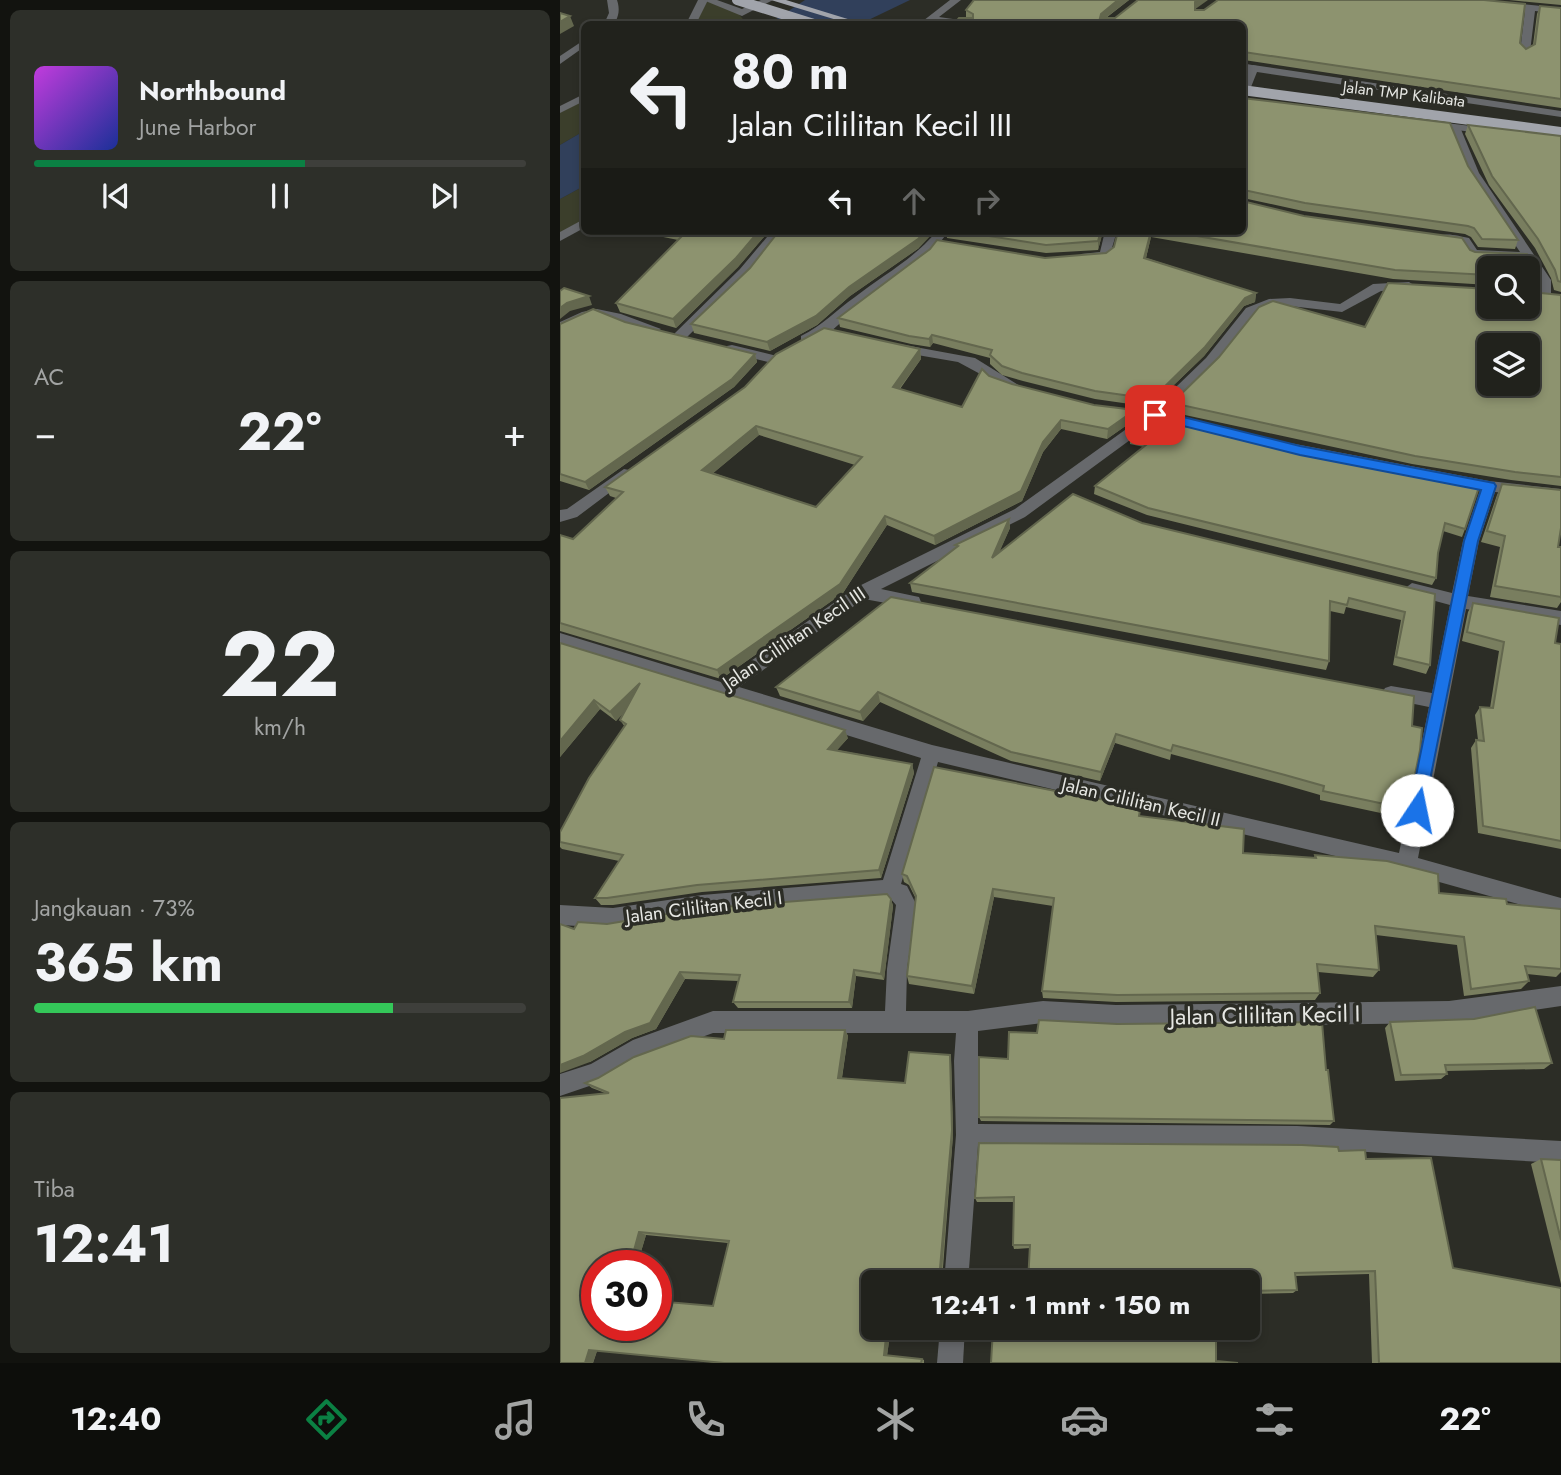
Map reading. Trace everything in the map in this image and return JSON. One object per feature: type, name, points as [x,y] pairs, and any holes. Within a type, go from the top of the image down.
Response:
[{"type":"main road","points":[[737,0],[804,21]]},
{"type":"main road","points":[[776,0],[849,21]]},
{"type":"main road","name":"Jalan TMP Kalibata","points":[[1246,85],[1561,125]]},
{"type":"main road","name":"Jalan TMP Kalibata","points":[[1246,90],[1561,132]]},
{"type":"street","points":[[612,0],[615,8],[612,21]]},
{"type":"street","points":[[693,21],[705,0],[742,13],[768,0]]},
{"type":"street","points":[[929,21],[956,0]]},
{"type":"street","points":[[1455,0],[1561,11]]},
{"type":"street","points":[[1525,52],[1530,9]]},
{"type":"street","points":[[560,61],[581,45]]},
{"type":"street","points":[[1248,67],[1561,114]]},
{"type":"street","points":[[560,110],[581,99]]},
{"type":"street","points":[[1246,100],[1561,139]]},
{"type":"street","points":[[1454,127],[1472,173],[1531,256]]},
{"type":"street","points":[[560,237],[581,225]]},
{"type":"street","points":[[560,328],[576,317],[598,310],[634,324],[687,337],[775,235]]},
{"type":"street","points":[[1069,260],[1105,255],[1110,235]]},
{"type":"street","points":[[1425,235],[1465,241],[1473,254],[1531,256]]},
{"type":"street","points":[[757,375],[781,353],[830,332],[857,301],[925,253],[940,239]]},
{"type":"street","points":[[1540,271],[1545,280],[1546,295]]},
{"type":"street","name":"Jalan Cililitan Kecil III","points":[[560,640],[722,690],[861,592],[1062,490],[1162,416],[1251,311],[1269,303],[1290,302],[1342,308],[1378,287],[1421,287]]},
{"type":"street","points":[[1540,295],[1561,297]]},
{"type":"street","points":[[886,345],[966,359],[978,364],[996,380],[1031,391]]},
{"type":"street","points":[[720,346],[781,353]]},
{"type":"street","points":[[1131,412],[1162,416]]},
{"type":"street","points":[[1274,444],[1489,486],[1561,494]]},
{"type":"street","points":[[560,516],[572,513],[641,462]]},
{"type":"street","points":[[1407,864],[1471,541],[1489,486]]},
{"type":"street","points":[[1392,584],[1459,601],[1561,618]]},
{"type":"street","points":[[861,592],[925,605]]},
{"type":"street","name":"Jalan Cililitan Kecil II","points":[[722,690],[932,753],[1407,864],[1561,907]]},
{"type":"street","points":[[1372,690],[1439,701]]},
{"type":"street","points":[[895,1021],[897,969],[906,904],[900,893],[890,889],[932,753]]},
{"type":"street","name":"Jalan Cililitan Kecil I","points":[[560,915],[613,918],[702,904],[890,889]]},
{"type":"street","name":"Jalan Cililitan Kecil I","points":[[560,1085],[596,1073],[633,1051],[713,1022],[968,1022],[1044,1012],[1116,1016],[1450,1012],[1561,996]]},
{"type":"street","points":[[957,1270],[967,1135],[965,1061],[968,1022]]},
{"type":"street","points":[[967,1135],[1297,1137],[1561,1153]]},
{"type":"street","points":[[950,1363],[952,1340]]},
{"type":"green space","points":[[703,0],[737,12],[744,21],[692,21]]},
{"type":"green space","points":[[581,99],[581,133],[560,145],[560,110]]},
{"type":"green space","points":[[581,188],[581,225],[560,237],[560,199]]},
{"type":"water","points":[[805,0],[910,0],[866,21],[774,21]]},
{"type":"water","points":[[581,133],[581,188],[560,199],[560,145]]},
{"type":"building","points":[[974,0],[1118,0],[1101,14],[1100,18],[1115,18],[1138,0],[1198,0],[1195,2],[1195,10],[1204,10],[1218,0],[1484,0],[1525,4],[1520,43],[1526,49],[1535,44],[1540,6],[1561,8],[1561,99],[1246,52],[1246,21],[956,21],[959,18],[973,18],[973,14],[966,10]]},
{"type":"building","points":[[560,13],[570,16],[560,22]]},
{"type":"building","points":[[1246,98],[1450,123],[1468,166],[1518,240],[1482,239],[1474,228],[1468,226],[1305,203],[1246,190]]},
{"type":"building","points":[[1468,125],[1561,136],[1561,282],[1558,281],[1538,239],[1492,176]]},
{"type":"building","points":[[1246,202],[1304,216],[1462,238],[1470,250],[1475,252],[1528,256],[1477,256],[1477,274],[1395,270],[1191,235],[1246,235]]},
{"type":"building","points":[[683,235],[756,235],[736,258],[673,319],[616,303]]},
{"type":"building","points":[[776,235],[922,235],[849,287],[816,316],[767,342],[691,324],[750,268]]},
{"type":"building","points":[[982,235],[1100,235],[1098,241],[1046,245]]},
{"type":"building","points":[[1117,235],[1150,235],[1144,258],[1256,293],[1245,298],[1205,347],[1152,399],[1095,391],[1022,373],[1002,366],[990,355],[992,350],[932,335],[929,339],[909,336],[838,318],[930,249],[937,240],[1045,258],[1106,253],[1114,247]]},
{"type":"building","points":[[1388,283],[1477,288],[1477,319],[1540,319],[1540,293],[1561,295],[1561,477],[1415,456],[1172,403],[1219,357],[1259,307],[1273,301],[1365,327]]},
{"type":"building","points":[[564,288],[589,296],[560,308],[560,291]]},
{"type":"building","points":[[593,309],[625,322],[755,354],[732,379],[585,482],[560,474],[560,324]]},
{"type":"building","points":[[824,328],[920,349],[893,387],[962,407],[982,369],[989,376],[1012,384],[1094,405],[1135,410],[1108,429],[1061,420],[1043,442],[1021,491],[934,536],[885,516],[840,584],[717,670],[560,623],[560,535],[573,539],[623,492],[605,487],[745,387],[776,354]],"holes":[[[756,426],[862,457],[816,507],[702,470]]]},
{"type":"building","points":[[1158,415],[1301,451],[1480,484],[1465,529],[1445,523],[1436,578],[1148,508],[1095,486],[1152,440],[1130,436]]},
{"type":"building","points":[[1502,484],[1561,490],[1558,547],[1561,547],[1561,597],[1495,586],[1505,536],[1487,531]]},
{"type":"building","points":[[1073,494],[1142,523],[1435,594],[1430,665],[1396,657],[1405,612],[1349,598],[1347,605],[1330,601],[1329,661],[910,583],[958,546],[955,545],[1009,519],[992,558]]},
{"type":"building","points":[[891,597],[1414,696],[1412,726],[1422,728],[1408,809],[1323,791],[1324,786],[1285,775],[1173,745],[1171,751],[1116,734],[1101,772],[1011,752],[878,692],[860,712],[776,687]]},
{"type":"building","points":[[1473,603],[1559,618],[1555,643],[1561,644],[1561,841],[1483,826],[1476,740],[1484,741],[1480,707],[1493,708],[1504,642],[1467,632]]},
{"type":"building","points":[[560,643],[845,730],[828,749],[912,764],[879,870],[697,885],[595,898],[623,855],[560,842],[560,832],[589,778],[626,724],[620,720],[640,683],[610,712],[594,700],[560,741]]},
{"type":"building","points":[[934,767],[1091,798],[1141,804],[1139,816],[1244,829],[1243,853],[1387,861],[1438,874],[1439,893],[1506,899],[1507,904],[1561,909],[1561,969],[1525,966],[1529,981],[1471,989],[1464,937],[1375,926],[1379,970],[1317,964],[1320,993],[1117,995],[1042,991],[1054,898],[993,889],[972,986],[907,976],[916,896],[907,876],[902,874]]},
{"type":"building","points":[[887,894],[891,899],[881,974],[854,970],[849,1002],[733,1002],[740,975],[680,972],[650,1023],[625,1032],[583,1056],[560,1065],[560,924],[574,929],[578,922],[607,924],[697,909]]},
{"type":"building","points":[[1535,1007],[1552,1063],[1445,1065],[1447,1074],[1401,1075],[1390,1022],[1474,1019]]},
{"type":"building","points":[[1039,1020],[1117,1024],[1322,1022],[1334,1121],[979,1117],[979,1057],[1008,1059],[1009,1032],[1037,1033]]},
{"type":"building","points":[[726,1030],[845,1030],[838,1078],[905,1083],[909,1052],[950,1055],[952,1130],[940,1270],[861,1270],[861,1340],[886,1340],[884,1355],[922,1359],[921,1363],[724,1363],[589,1350],[585,1363],[560,1363],[560,1098],[609,1093],[585,1083],[634,1057],[691,1036],[724,1039]]},
{"type":"building","points":[[979,1143],[1302,1145],[1338,1147],[1339,1151],[1365,1150],[1366,1159],[1431,1158],[1453,1268],[1561,1288],[1561,1363],[1379,1363],[1375,1271],[1295,1273],[1297,1290],[1260,1291],[1260,1270],[1029,1270],[1030,1245],[1013,1245],[1014,1197],[975,1198]]},
{"type":"building","points":[[1541,1159],[1561,1160],[1561,1240]]},
{"type":"building","points":[[992,1340],[1216,1340],[1216,1361],[1238,1363],[991,1363]]},
{"type":"route","points":[[1155,415],[1300,450],[1489,486],[1471,541],[1417,810]]}]
